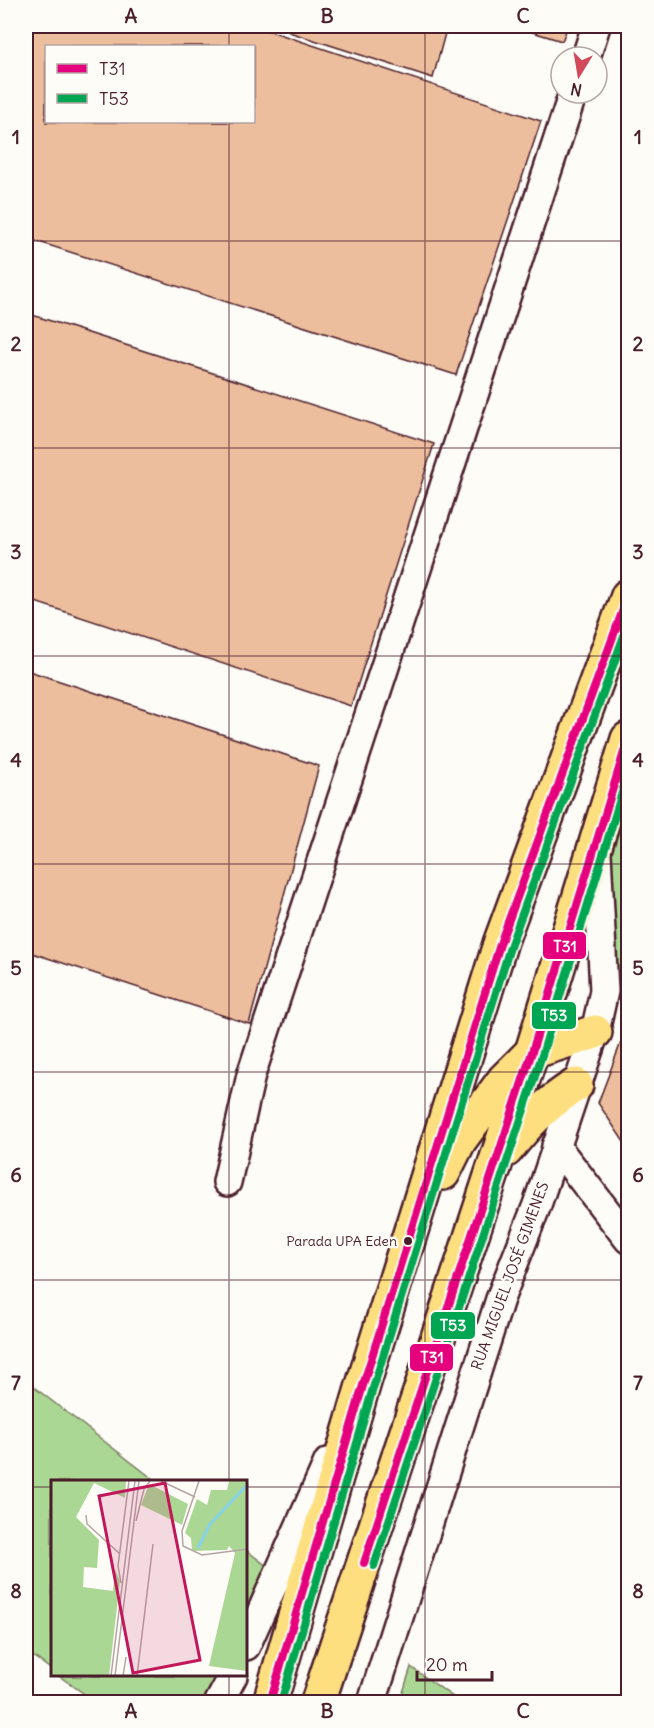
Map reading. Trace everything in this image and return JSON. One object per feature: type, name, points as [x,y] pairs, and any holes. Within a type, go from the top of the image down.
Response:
[{"type":"main road","points":[[270,1702],[364,1382],[501,941],[628,596]]},
{"type":"main road","points":[[318,1702],[532,1052],[628,739]]},
{"type":"main road","points":[[409,1237],[459,1141],[504,1080],[532,1052],[595,1032]]},
{"type":"main road","points":[[496,1163],[522,1129],[548,1104],[576,1085]]},
{"type":"street","points":[[590,45],[596,26]]},
{"type":"street","points":[[227,1182],[251,1074],[569,105]]},
{"type":"street","name":"RUA MIGUEL JOSÉ GIMENES","points":[[372,1702],[500,1299],[537,1205],[595,1032],[604,991],[596,843]]},
{"type":"street","points":[[556,1146],[628,1239]]},
{"type":"street","points":[[248,1642],[364,1382]]},
{"type":"street","points":[[219,1702],[232,1677]]},
{"type":"green space","points":[[628,779],[628,1005],[619,990],[609,889],[612,838]]},
{"type":"green space","points":[[26,1381],[154,1480],[51,1480],[51,1669],[26,1651]]},
{"type":"green space","points":[[248,1552],[268,1567],[248,1623]]},
{"type":"green space","points":[[411,1667],[460,1702],[400,1702]]},
{"type":"green space","points":[[60,1677],[222,1677],[207,1702],[96,1702]]},
{"type":"building","points":[[26,26],[255,26],[541,121],[456,375],[26,238]]},
{"type":"building","points":[[291,26],[447,26],[433,78],[289,32]]},
{"type":"building","points":[[513,26],[568,26],[562,41]]},
{"type":"building","points":[[26,313],[434,444],[351,706],[26,599]]},
{"type":"building","points":[[26,670],[319,766],[249,1024],[26,951]]},
{"type":"building","points":[[628,1024],[628,1148],[598,1103]]},
{"type":"transit line","name":"T31","points":[[270,1702],[364,1382],[501,941],[628,596]]},
{"type":"transit line","name":"T53","points":[[281,1702],[374,1385],[511,944],[628,625]]},
{"type":"transit line","name":"T31","points":[[364,1563],[532,1052],[628,739]]},
{"type":"transit line","name":"T53","points":[[374,1566],[542,1055],[628,773]]},
{"type":"place","name":"Parada UPA Eden","points":[[408,1241]]}]
